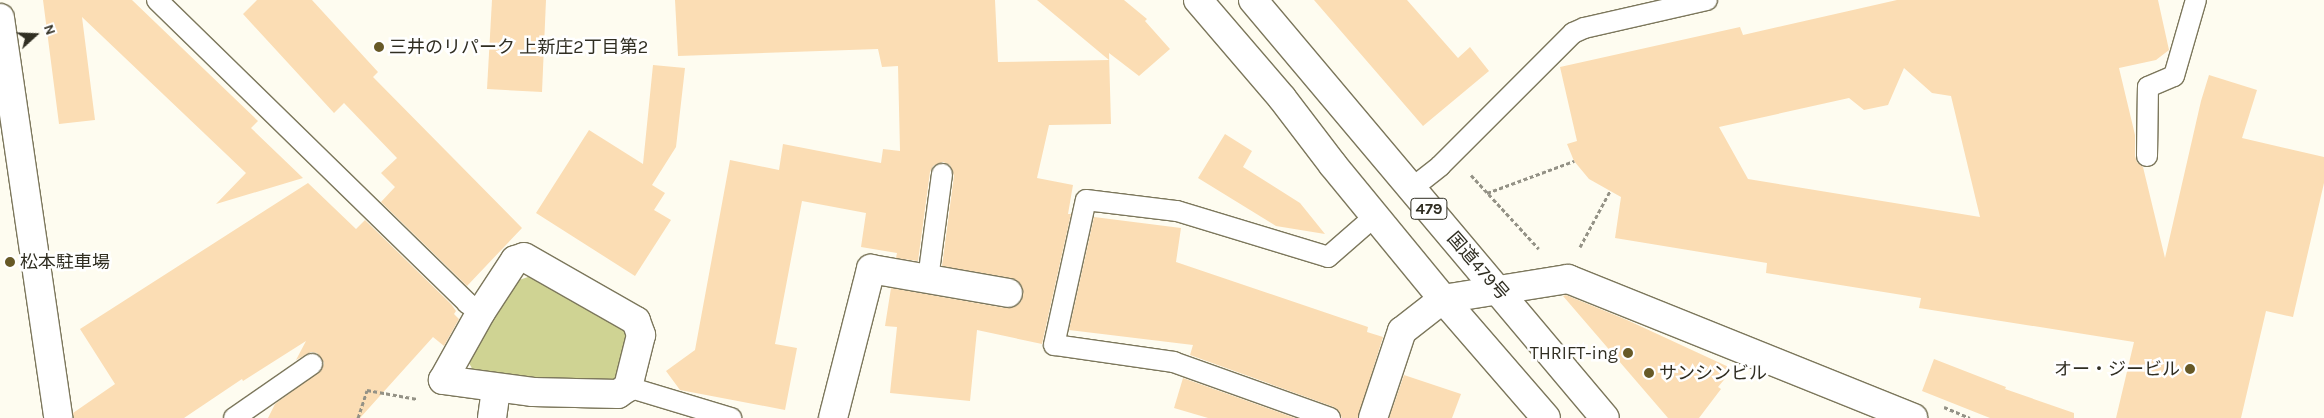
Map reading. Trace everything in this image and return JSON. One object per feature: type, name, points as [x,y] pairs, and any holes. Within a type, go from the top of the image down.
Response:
[{"type":"main road","name":"479","points":[[1198,0],[1282,98],[1443,299],[1546,418]]},
{"type":"main road","name":"国道479号","points":[[1253,0],[1605,418]]},
{"type":"main road","points":[[0,18],[58,418]]},
{"type":"main road","points":[[524,257],[636,321],[642,335],[628,387],[618,394],[533,392],[496,389],[443,380],[481,312],[515,260],[524,257]]},
{"type":"main road","points":[[833,418],[872,269],[1008,293]]},
{"type":"main road","points":[[1373,418],[1402,331],[1443,299],[1568,279],[1913,418]]},
{"type":"main road","points":[[492,418],[496,389]]},
{"type":"lane","points":[[157,0],[466,303],[481,312]]},
{"type":"lane","points":[[1412,189],[1453,153],[1573,33],[1584,28],[1707,0]]},
{"type":"lane","points":[[2147,156],[2148,86],[2174,76],[2196,0]]},
{"type":"lane","points":[[928,279],[942,174]]},
{"type":"lane","points":[[1330,418],[1174,362],[1054,346],[1086,200],[1177,211],[1328,257],[1375,216]]},
{"type":"lane","points":[[234,418],[312,364]]},
{"type":"lane","points":[[628,387],[730,418]]},
{"type":"path","points":[[1453,153],[1487,193],[1544,254]]},
{"type":"path","points":[[1487,193],[1574,161]]},
{"type":"path","points":[[1576,254],[1610,191]]},
{"type":"path","points":[[358,418],[367,390],[425,400]]},
{"type":"green space","points":[[534,275],[630,327],[615,385],[476,376],[468,361],[516,281]]},
{"type":"building","points":[[43,0],[132,0],[258,121],[251,128],[303,178],[216,204],[246,173],[82,17],[95,120],[59,124]]},
{"type":"building","points":[[257,0],[312,0],[378,72],[373,77],[522,228],[467,286],[381,202],[395,187],[381,173],[397,158],[344,103],[334,113],[243,14]]},
{"type":"building","points":[[492,0],[546,0],[542,92],[487,89]]},
{"type":"building","points":[[675,0],[995,0],[998,62],[1109,60],[1037,0],[1124,0],[1147,19],[1145,21],[1170,49],[1139,76],[1109,53],[1111,124],[1049,125],[1037,178],[1073,185],[1068,214],[1071,214],[1042,344],[977,330],[970,401],[890,393],[897,327],[885,326],[891,288],[1005,308],[1014,307],[1020,303],[1023,296],[1022,287],[1018,281],[1011,278],[942,266],[954,176],[950,165],[943,162],[933,166],[930,172],[918,261],[896,258],[897,253],[861,247],[866,213],[802,201],[775,344],[797,348],[785,410],[680,390],[666,371],[695,350],[730,160],[779,170],[783,144],[881,163],[883,149],[900,151],[898,66],[882,67],[878,49],[678,56]]},
{"type":"building","points":[[1314,0],[1407,0],[1458,58],[1470,47],[1489,71],[1423,126]]},
{"type":"building","points":[[1897,0],[2158,0],[2169,50],[2156,60],[2119,68],[2135,135],[2135,156],[2137,162],[2143,167],[2165,258],[2201,101],[2209,75],[2257,90],[2242,138],[2324,157],[2324,183],[2293,317],[2266,311],[2241,418],[2116,418],[2134,342],[1919,308],[1921,298],[1766,273],[1767,263],[1615,238],[1621,197],[1589,179],[1574,161],[1567,144],[1577,141],[1560,67],[1740,27],[1743,35]],"holes":[[[1904,68],[1932,93],[1951,96],[1980,217],[1748,179],[1719,127],[1849,98],[1864,110],[1888,105]]]},
{"type":"building","points":[[653,65],[685,68],[676,147],[652,185],[665,193],[654,210],[671,220],[635,276],[536,213],[589,130],[643,164]]},
{"type":"building","points":[[1225,134],[1252,151],[1243,167],[1300,203],[1325,234],[1276,226],[1198,178]]},
{"type":"building","points":[[308,183],[356,229],[365,220],[451,304],[456,311],[454,314],[459,319],[444,346],[433,337],[360,418],[268,418],[275,404],[322,369],[324,363],[317,353],[311,352],[296,360],[306,341],[243,381],[242,379],[184,418],[73,418],[73,413],[115,384],[80,329]]},
{"type":"building","points":[[1094,217],[1181,228],[1176,262],[1368,327],[1367,332],[1383,337],[1358,418],[1342,418],[1339,411],[1334,407],[1190,355],[1193,345],[1069,330]]},
{"type":"building","points":[[1566,295],[1627,320],[1733,369],[1718,387],[1721,389],[1699,418],[1668,418],[1563,296]]},
{"type":"building","points":[[1934,359],[2006,387],[2005,389],[2074,413],[2074,418],[1990,418],[1922,391]]},
{"type":"building","points":[[1404,375],[1461,394],[1452,418],[1389,418]]},
{"type":"building","points":[[1183,378],[1295,418],[1208,418],[1174,408]]},
{"type":"place","name":"三井のリパーク 上新庄2丁目第2","points":[[379,47]]},
{"type":"place","name":"松本駐車場","points":[[10,262]]},
{"type":"place","name":"THRIFT-ing","points":[[1628,353]]},
{"type":"place","name":"オー・ジービル","points":[[2190,369]]},
{"type":"place","name":"サンシンビル","points":[[1649,373]]}]
